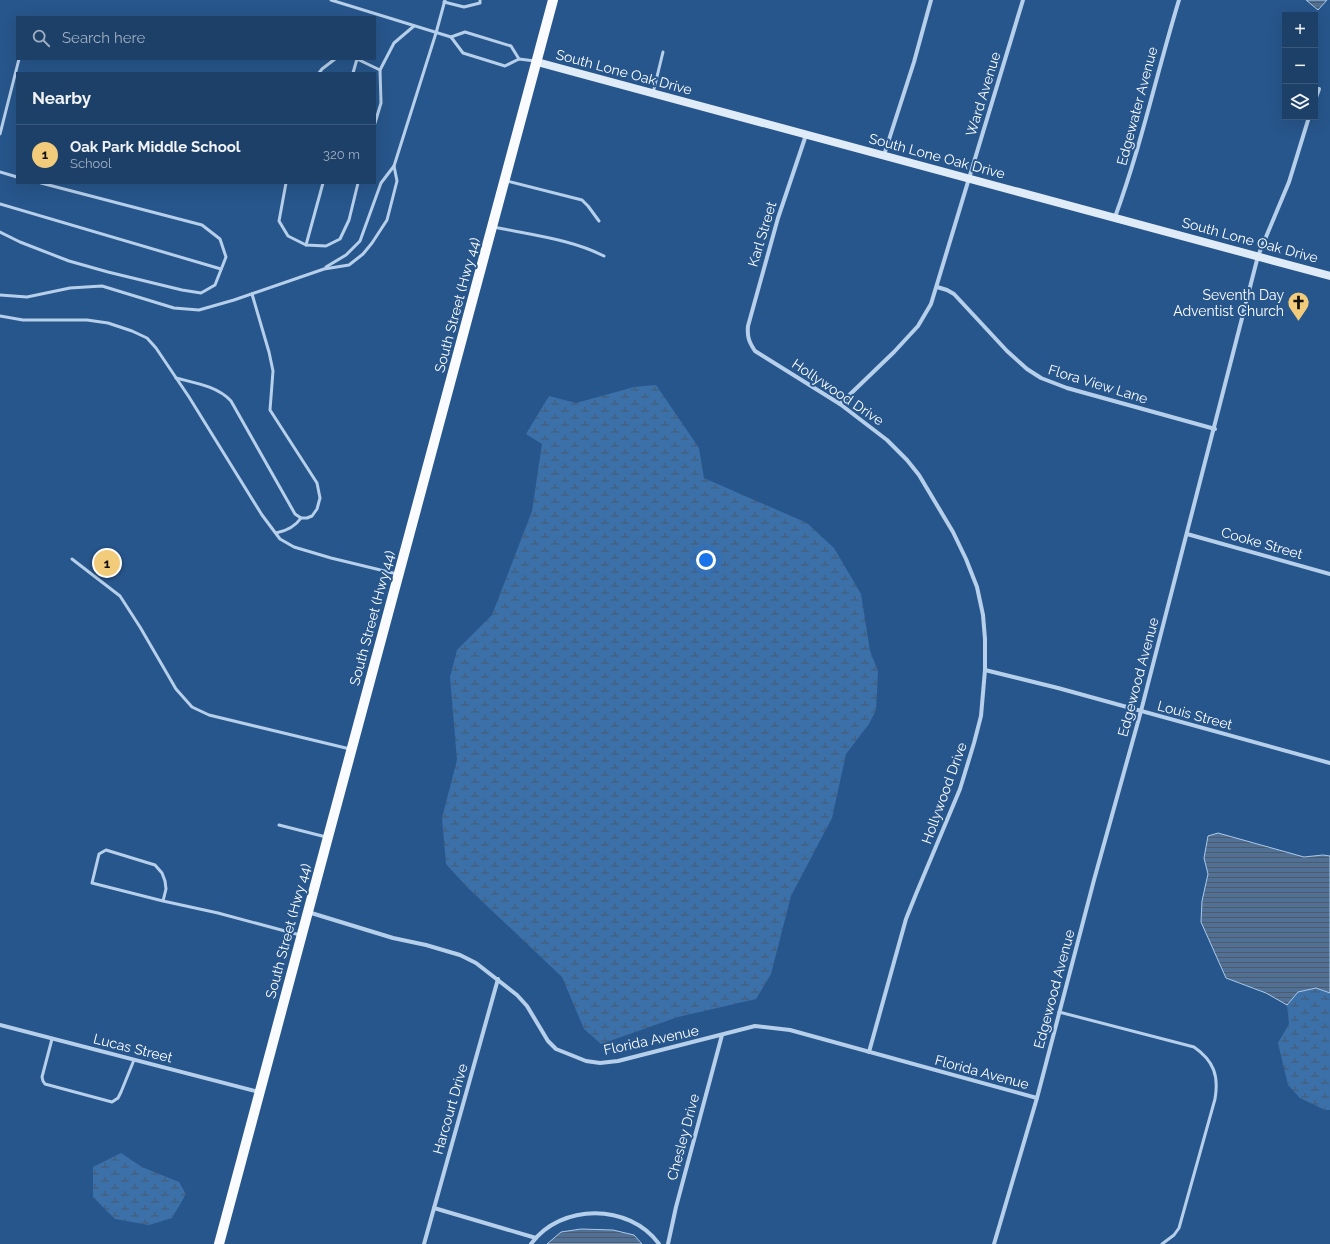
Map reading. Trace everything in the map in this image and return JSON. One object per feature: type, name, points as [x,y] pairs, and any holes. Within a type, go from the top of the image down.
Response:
[{"type":"main road","name":"South Street (Hwy 44)","points":[[219,1244],[553,0]]},
{"type":"street","points":[[884,155],[914,62],[931,0]]},
{"type":"street","name":"Ward Avenue","points":[[840,404],[894,352],[918,326],[931,304],[1023,0]]},
{"type":"street","name":"Edgewater Avenue","points":[[1115,218],[1127,185],[1179,0]]},
{"type":"street","name":"South Lone Oak Drive","points":[[537,62],[1330,276]]},
{"type":"street","name":"Edgewood Avenue","points":[[994,1244],[1037,1098],[1094,880],[1141,711],[1258,256],[1289,182],[1308,120]]},
{"type":"street","name":"Karl Street","points":[[750,343],[747,334],[748,326],[765,260],[806,134]]},
{"type":"street","name":"Flora View Lane","points":[[937,287],[954,294],[1026,369],[1041,378],[1067,388],[1214,429]]},
{"type":"street","name":"Hollywood Drive","points":[[750,343],[755,351],[840,404],[870,426],[908,460],[953,532],[977,586],[983,615],[986,639],[981,716],[960,789],[906,919],[869,1052]]},
{"type":"street","name":"Cooke Street","points":[[1187,534],[1330,574]]},
{"type":"street","name":"Louis Street","points":[[985,670],[1058,688],[1330,763]]},
{"type":"street","name":"Florida Avenue","points":[[308,912],[393,938],[460,954],[476,963],[517,995],[522,1000],[548,1041],[556,1049],[586,1061],[600,1063],[618,1061],[755,1026],[772,1027],[790,1030],[1037,1098]]},
{"type":"street","name":"Harcourt Drive","points":[[424,1244],[498,979]]},
{"type":"street","name":"Lucas Street","points":[[0,1025],[260,1092]]},
{"type":"street","name":"Chesley Drive","points":[[668,1244],[676,1207],[722,1035]]},
{"type":"street","points":[[434,1208],[536,1238]]},
{"type":"street","points":[[531,1244],[547,1228],[560,1220],[586,1213],[603,1213],[637,1224],[650,1234],[659,1244]]},
{"type":"lane","points":[[331,0],[451,37],[466,32],[511,46],[519,59]]},
{"type":"lane","points":[[324,269],[346,255],[360,241],[381,183],[394,166],[436,33],[444,1],[464,7],[480,3],[480,0]]},
{"type":"lane","points":[[376,120],[381,103],[380,70],[394,43],[414,26]]},
{"type":"lane","points":[[451,37],[463,53],[505,66],[519,59],[537,62]]},
{"type":"lane","points":[[653,93],[664,52]]},
{"type":"lane","points":[[0,134],[19,60]]},
{"type":"lane","points":[[320,72],[334,60]]},
{"type":"lane","points":[[353,72],[357,60]]},
{"type":"lane","points":[[359,60],[380,70]]},
{"type":"lane","points":[[0,295],[27,297],[70,288],[102,286],[174,308],[199,310],[252,294],[324,269],[349,265],[363,254],[387,220],[397,182],[394,166]]},
{"type":"lane","points":[[0,172],[16,177]]},
{"type":"lane","points":[[505,180],[582,200],[599,221]]},
{"type":"lane","points":[[0,232],[20,242],[69,261],[182,290],[201,292],[215,285],[226,257],[220,238],[202,225],[44,184]]},
{"type":"lane","points":[[286,184],[279,221],[288,236],[306,245],[326,246],[340,239],[349,220],[358,184]]},
{"type":"lane","points":[[306,245],[323,184]]},
{"type":"lane","points":[[0,204],[221,269]]},
{"type":"lane","points":[[493,226],[533,235],[556,238],[592,250],[604,256]]},
{"type":"lane","points":[[176,378],[218,390],[225,395],[230,401],[295,514],[301,518],[312,516],[317,509],[320,498],[317,483],[270,410],[273,371],[252,294]]},
{"type":"lane","points":[[0,316],[23,320],[87,320],[108,323],[147,338],[156,348],[193,403],[262,515],[280,539],[294,547],[399,575]]},
{"type":"lane","points":[[276,534],[284,532],[298,523],[301,518]]},
{"type":"lane","points":[[72,559],[120,596],[176,689],[192,707],[209,715],[351,749]]},
{"type":"lane","points":[[279,825],[328,837]]},
{"type":"lane","points":[[163,901],[166,889],[165,881],[162,873],[156,865],[106,850],[99,854],[92,883],[163,901],[218,913],[301,935]]},
{"type":"lane","points":[[1059,1012],[1194,1047],[1207,1058],[1216,1076],[1217,1087],[1215,1099],[1179,1228],[1174,1235],[1162,1244]]},
{"type":"lane","points":[[52,1039],[42,1077],[45,1084],[112,1102],[118,1098],[122,1092],[134,1060]]},
{"type":"green space","points":[[656,385],[699,448],[704,478],[807,523],[834,548],[861,594],[870,651],[878,671],[876,710],[869,724],[846,754],[832,818],[791,896],[771,974],[756,999],[678,1017],[601,1044],[584,1029],[562,977],[467,887],[446,864],[442,818],[457,760],[450,677],[457,650],[492,615],[532,511],[542,444],[526,434],[549,396],[576,403],[634,387]]},
{"type":"green space","points":[[1316,988],[1330,993],[1330,1110],[1325,1110],[1300,1098],[1288,1085],[1278,1043],[1289,1024],[1287,1005],[1298,992]]},
{"type":"green space","points":[[121,1153],[142,1167],[179,1182],[186,1194],[172,1218],[149,1225],[115,1219],[93,1197],[93,1167]]},
{"type":"shaded area","points":[[1306,0],[1327,0],[1318,10]]},
{"type":"shaded area","points":[[1218,833],[1304,857],[1323,855],[1330,856],[1330,993],[1316,988],[1298,992],[1287,1005],[1266,993],[1226,978],[1201,922],[1202,901],[1208,874],[1204,858],[1208,836]]},
{"type":"shaded area","points":[[581,1229],[613,1230],[634,1235],[642,1244],[547,1244],[561,1232]]},
{"type":"place","name":"Seventh Day Adventist Church","points":[[1299,322]]},
{"type":"place","name":"Oak Park Middle School","points":[[107,563]]}]
